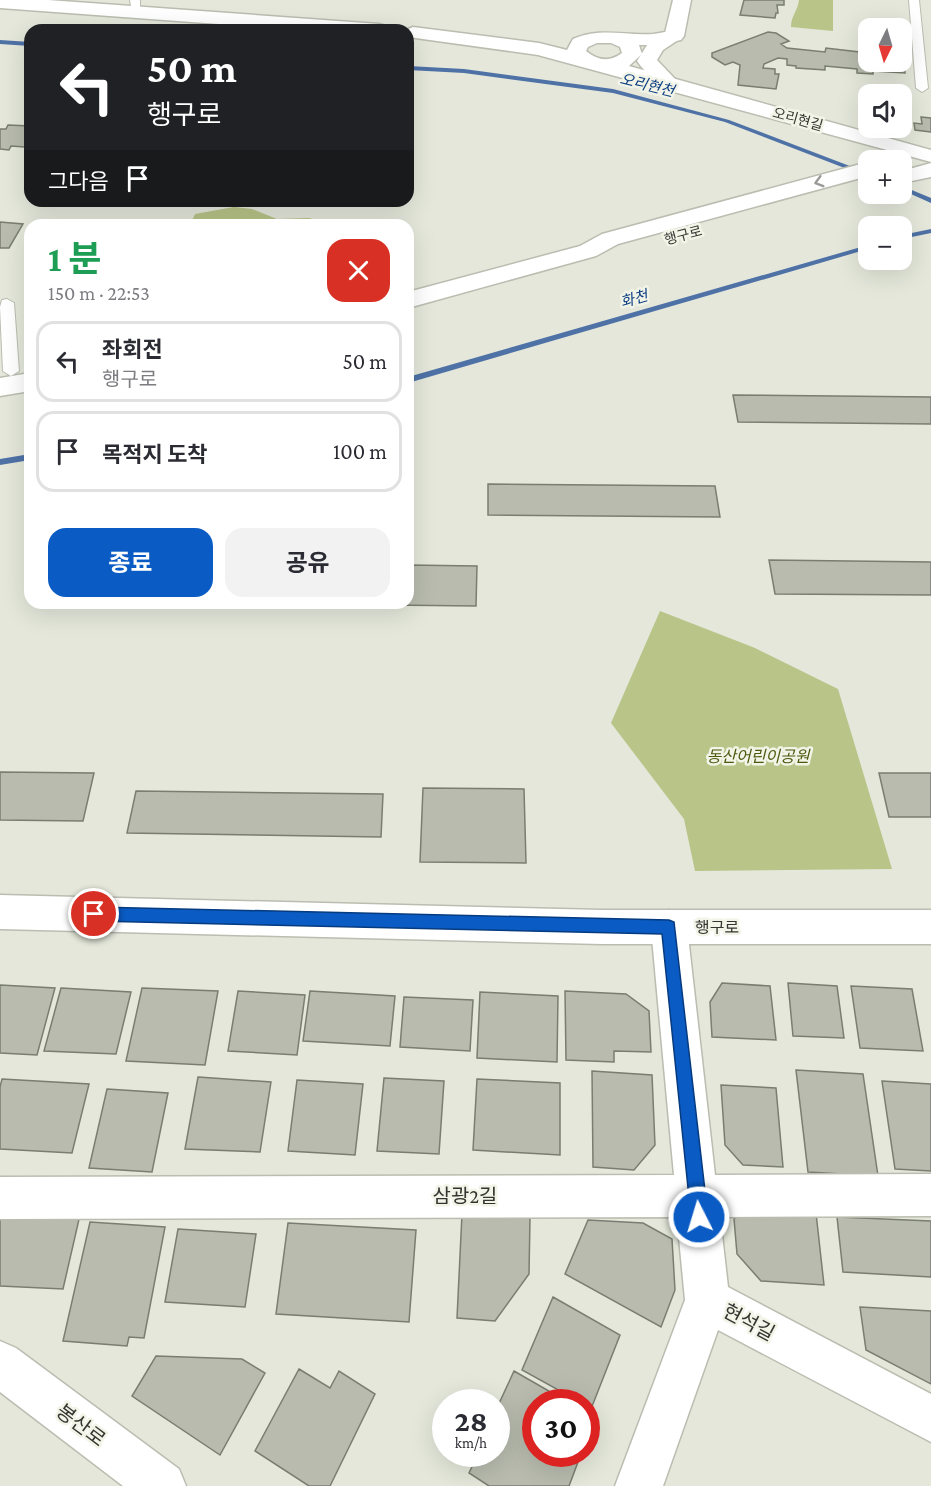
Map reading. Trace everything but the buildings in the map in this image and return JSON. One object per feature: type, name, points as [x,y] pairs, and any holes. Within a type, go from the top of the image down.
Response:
[{"type":"street","points":[[674,36],[651,40],[595,37],[590,56],[622,62],[640,58],[674,36],[682,0]]},
{"type":"street","points":[[0,2],[135,6],[319,24]]},
{"type":"street","name":"오리현길","points":[[414,33],[590,56],[918,163]]},
{"type":"street","name":"오리현길","points":[[615,38],[629,45],[640,58],[667,81]]},
{"type":"street","points":[[773,203],[858,173]]},
{"type":"street","points":[[773,203],[858,188]]},
{"type":"street","name":"행구로","points":[[414,298],[588,251],[626,250],[773,203]]},
{"type":"street","name":"행구로","points":[[0,912],[669,927],[931,927]]},
{"type":"street","name":"현석길","points":[[669,927],[707,1300],[931,1419]]},
{"type":"street","name":"삼광2길","points":[[0,1198],[931,1194]]},
{"type":"street","points":[[639,1486],[707,1300]]},
{"type":"street","name":"봉산로","points":[[0,1364],[162,1486]]},
{"type":"lane","points":[[914,0],[922,88]]},
{"type":"lane","points":[[7,303],[14,380]]},
{"type":"green space","points":[[799,0],[833,0],[833,31],[791,27]]},
{"type":"green space","points":[[234,207],[252,209],[277,219],[193,219],[195,214]]},
{"type":"green space","name":"동산어린이공원","points":[[660,611],[755,648],[838,689],[892,869],[695,871],[684,819],[611,723]]},
{"type":"waterway","name":"오리현천","points":[[0,42],[24,44]]},
{"type":"waterway","name":"오리현천","points":[[414,68],[464,71],[613,91],[727,121],[858,171]]},
{"type":"waterway","name":"오리현천","points":[[912,192],[931,201]]},
{"type":"waterway","name":"화천","points":[[912,235],[931,231]]},
{"type":"waterway","name":"화천","points":[[414,378],[858,250]]},
{"type":"waterway","name":"화천","points":[[0,462],[24,458]]},
{"type":"route","points":[[94,914],[669,927],[699,1217]]}]
